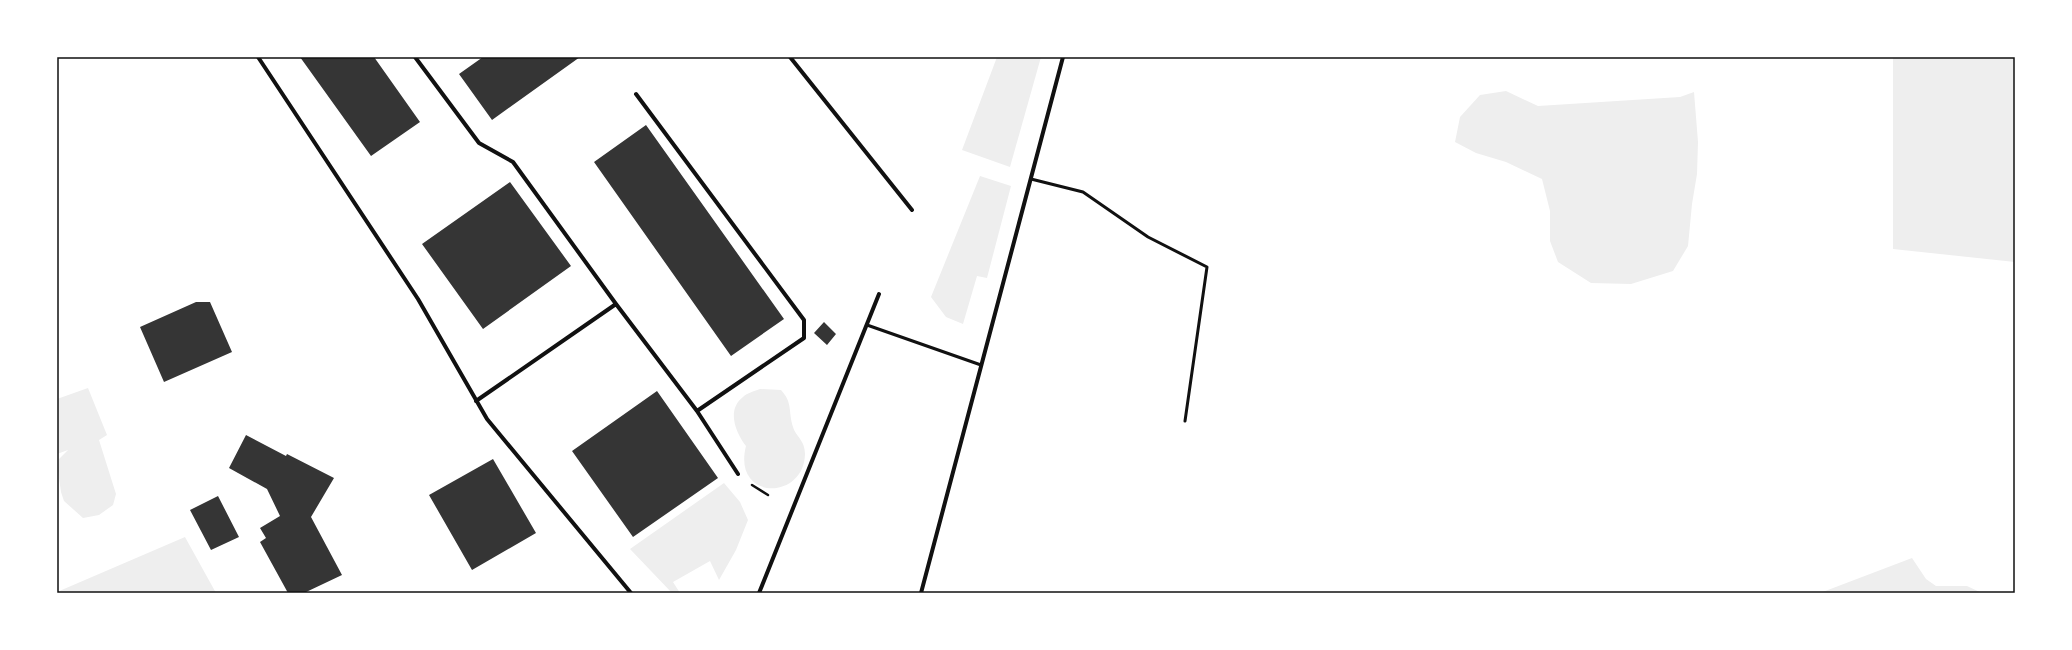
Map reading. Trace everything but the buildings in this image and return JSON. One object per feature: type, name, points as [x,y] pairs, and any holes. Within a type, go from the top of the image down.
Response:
[{"type":"street","points":[[258,57],[418,299],[487,418],[631,593]]},
{"type":"street","points":[[416,57],[479,143],[513,162],[616,304],[697,411],[738,474]]},
{"type":"street","points":[[790,57],[912,210]]},
{"type":"street","points":[[921,593],[1063,57]]},
{"type":"street","points":[[636,94],[804,320],[804,338],[697,411]]},
{"type":"street","points":[[759,593],[879,294]]},
{"type":"street","points":[[476,401],[616,304]]},
{"type":"lane","points":[[1031,180],[1083,192],[1148,237],[1207,267],[1185,421]]},
{"type":"lane","points":[[867,325],[981,365]]},
{"type":"path","points":[[758,490],[768,495]]},
{"type":"shaded area","points":[[997,57],[1041,57],[1010,167],[962,150]]},
{"type":"shaded area","points":[[1893,57],[2015,57],[2015,262],[1893,249]]},
{"type":"shaded area","points":[[1506,91],[1538,106],[1680,97],[1694,92],[1698,142],[1697,174],[1692,204],[1688,246],[1673,271],[1631,284],[1591,283],[1558,262],[1550,241],[1550,211],[1542,179],[1506,162],[1476,153],[1455,142],[1460,117],[1480,95]]},
{"type":"shaded area","points":[[980,176],[1011,186],[987,278],[977,276],[963,324],[946,317],[931,297]]},
{"type":"shaded area","points":[[88,388],[107,435],[99,440],[116,494],[113,505],[99,515],[83,518],[64,501],[61,492],[58,471],[59,459],[68,450],[57,454],[57,399]]},
{"type":"shaded area","points":[[760,389],[781,390],[785,395],[789,403],[793,427],[805,449],[802,469],[793,480],[782,487],[770,488],[758,485],[749,477],[744,464],[746,446],[739,435],[734,422],[735,408],[738,402],[747,394]]},
{"type":"shaded area","points":[[724,483],[740,502],[748,520],[736,550],[719,580],[710,561],[673,582],[680,593],[672,593],[630,549]]},
{"type":"shaded area","points":[[185,537],[216,593],[57,593],[57,592]]},
{"type":"shaded area","points":[[1912,558],[1926,579],[1936,586],[1967,586],[1982,593],[1820,593]]}]
